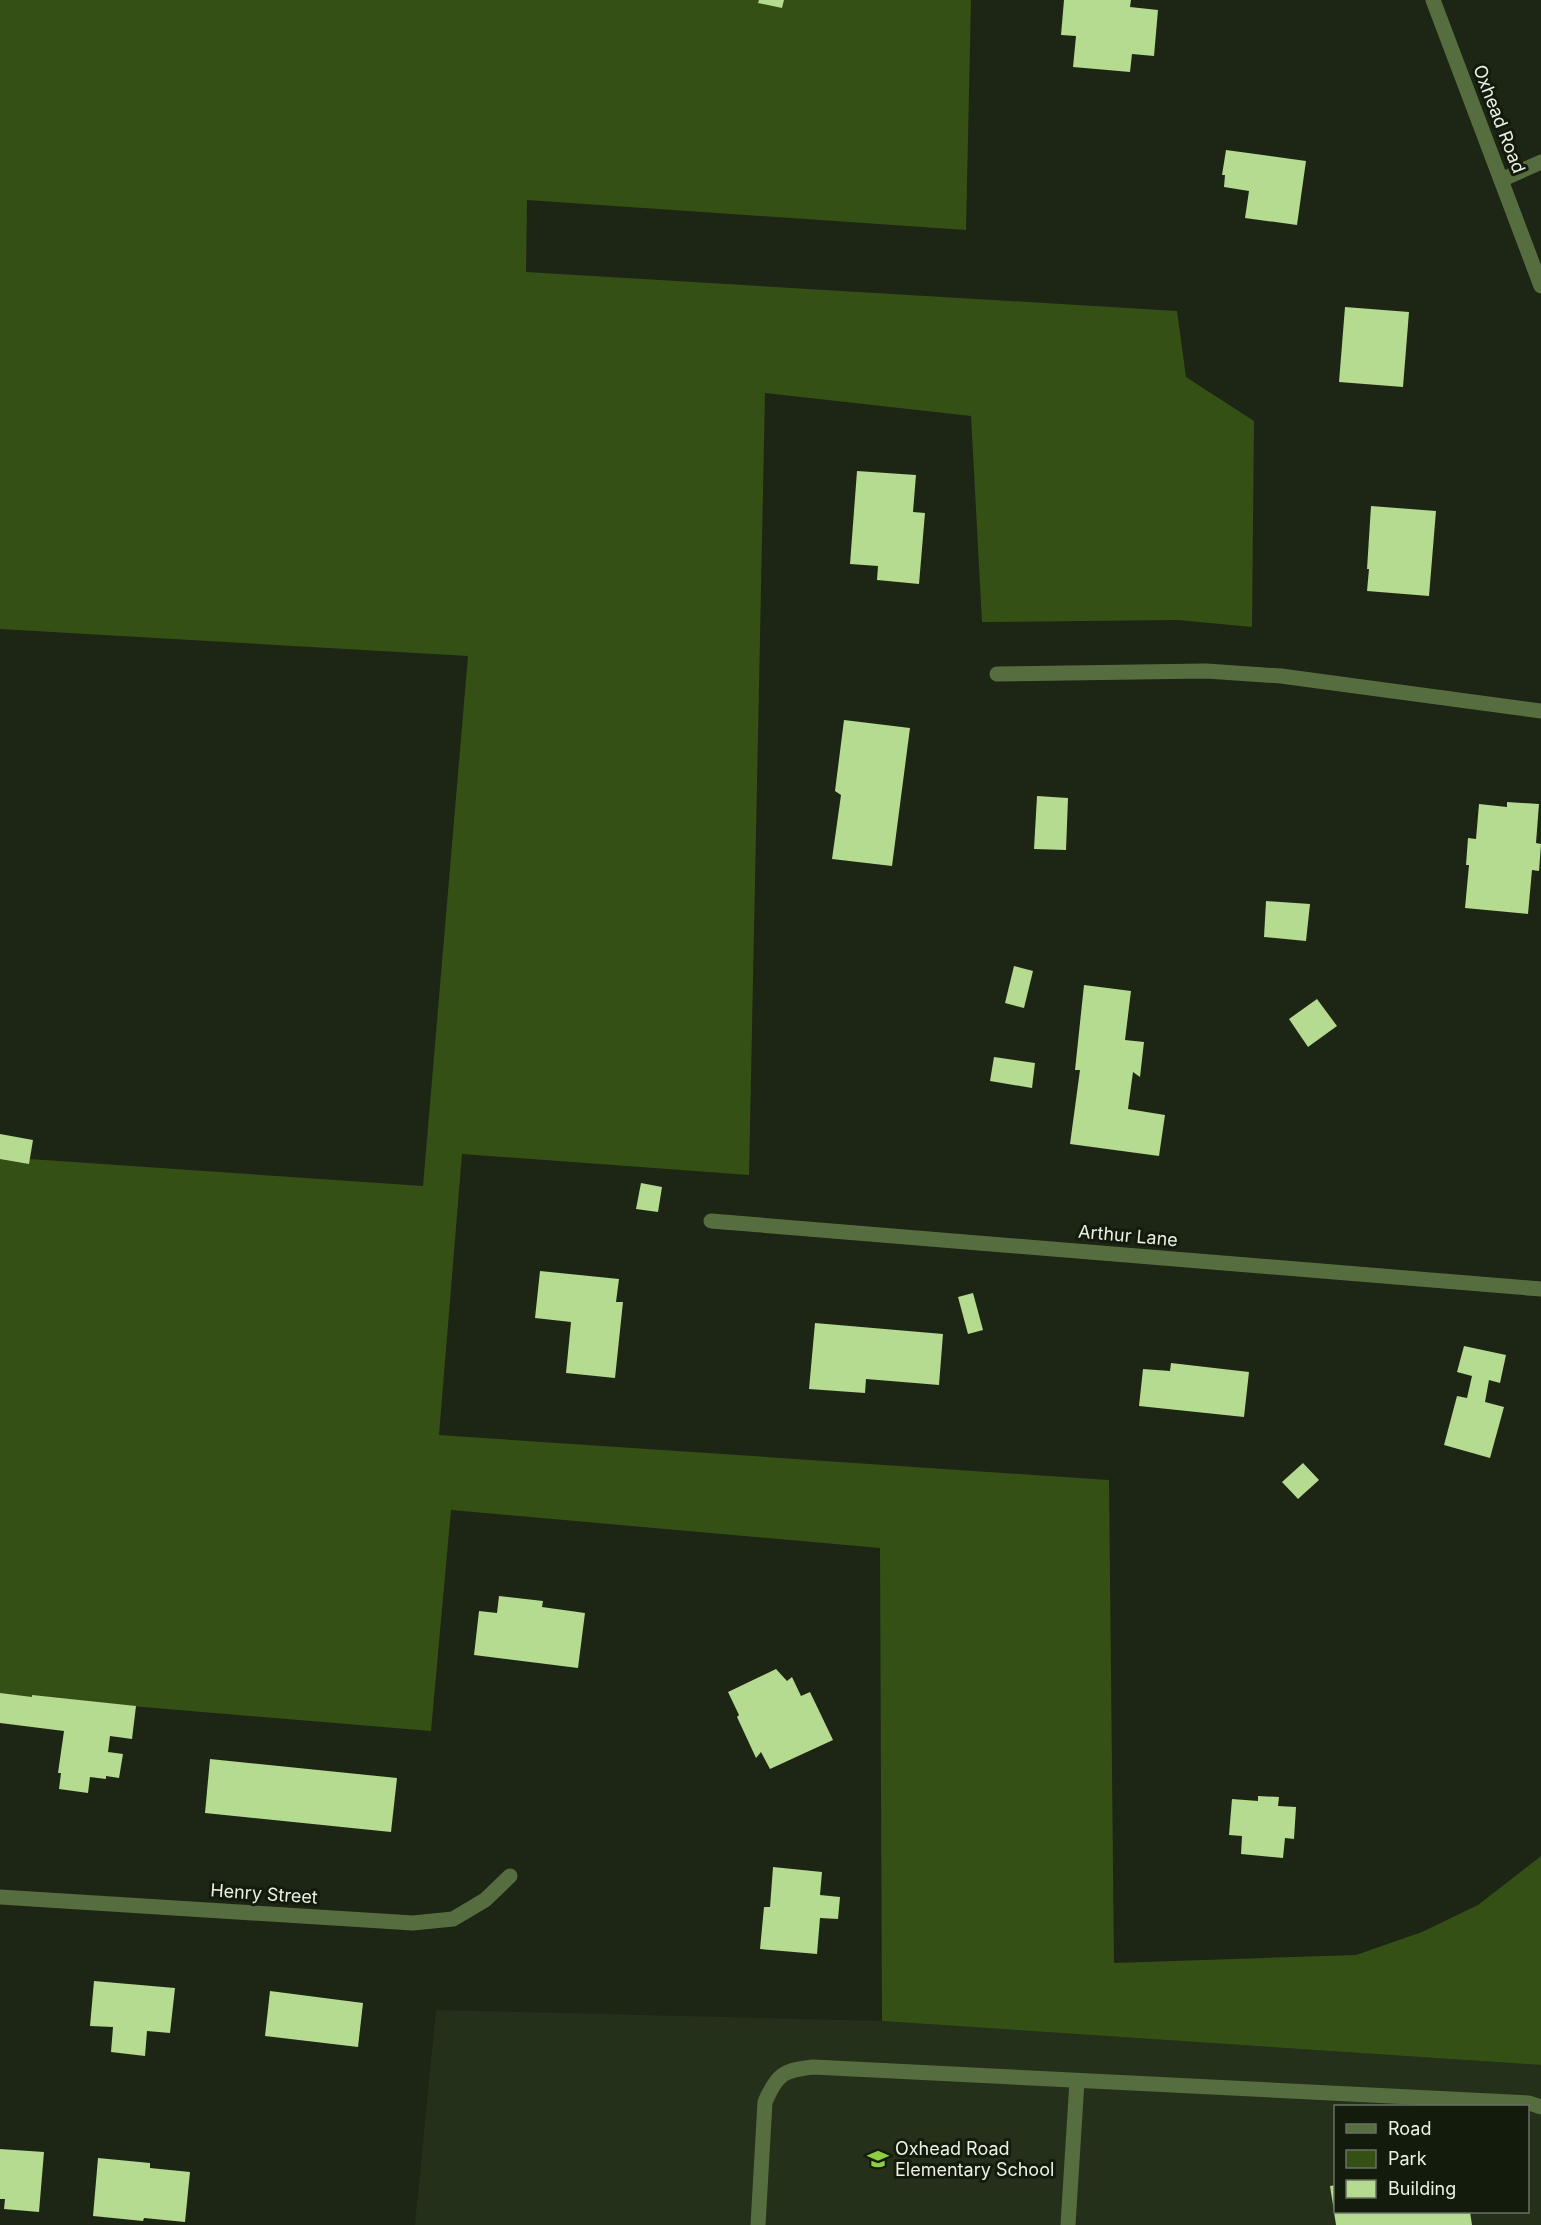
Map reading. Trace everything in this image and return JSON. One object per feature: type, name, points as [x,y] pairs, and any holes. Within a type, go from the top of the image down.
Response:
[{"type":"street","name":"Oxhead Road","points":[[1433,0],[1541,286]]},
{"type":"street","points":[[1501,180],[1541,162]]},
{"type":"street","points":[[997,674],[1206,671],[1281,676],[1541,711]]},
{"type":"street","name":"Arthur Lane","points":[[711,1221],[1541,1289]]},
{"type":"street","name":"Henry Street","points":[[0,1897],[413,1923],[453,1919],[485,1900],[510,1875]]},
{"type":"street","points":[[758,2225],[765,2102],[772,2085],[789,2070],[813,2067],[1529,2103],[1541,2107]]},
{"type":"street","points":[[1068,2225],[1077,2081]]},
{"type":"shaded area","name":"Oxhead Road Elementary School","points":[[436,2010],[882,2021],[1541,2065],[1541,2225],[415,2225]]},
{"type":"green space","points":[[0,0],[971,0],[966,230],[527,200],[526,272],[1177,311],[1186,377],[1254,421],[1252,627],[1178,620],[982,622],[971,416],[765,393],[749,1175],[462,1154],[439,1435],[1109,1480],[1114,1963],[1356,1955],[1422,1932],[1478,1905],[1541,1856],[1541,2065],[882,2021],[880,1548],[451,1510],[431,1731],[0,1695],[0,1157],[423,1186],[468,656],[0,629]]},
{"type":"building","points":[[759,0],[784,0],[782,8],[758,3]]},
{"type":"building","points":[[1064,0],[1131,0],[1130,7],[1158,10],[1154,56],[1132,54],[1130,72],[1073,67],[1076,36],[1061,35]]},
{"type":"building","points":[[1226,150],[1306,161],[1297,225],[1245,218],[1249,191],[1224,187],[1225,175],[1222,175]]},
{"type":"building","points":[[1345,307],[1409,312],[1403,387],[1339,382]]},
{"type":"building","points":[[857,471],[916,475],[913,512],[925,513],[919,584],[877,580],[878,566],[850,564]]},
{"type":"building","points":[[1371,506],[1436,511],[1429,596],[1367,591]]},
{"type":"building","points":[[844,720],[910,728],[892,866],[832,859],[841,795],[835,791]]},
{"type":"building","points":[[1037,796],[1068,798],[1066,850],[1034,849]]},
{"type":"building","points":[[1507,802],[1539,804],[1536,843],[1541,844],[1539,871],[1532,870],[1528,914],[1465,908],[1469,865],[1466,865],[1468,838],[1476,839],[1479,804],[1507,807]]},
{"type":"building","points":[[1266,901],[1310,904],[1306,941],[1264,937]]},
{"type":"building","points":[[1014,966],[1033,971],[1024,1008],[1005,1003]]},
{"type":"building","points":[[1084,985],[1131,991],[1125,1040],[1144,1042],[1140,1077],[1133,1072],[1128,1109],[1165,1115],[1159,1156],[1070,1144],[1080,1070],[1075,1070]]},
{"type":"building","points":[[1317,999],[1337,1026],[1308,1047],[1289,1019]]},
{"type":"building","points":[[994,1057],[1035,1063],[1032,1088],[990,1081]]},
{"type":"building","points":[[0,1134],[33,1140],[29,1164],[0,1159]]},
{"type":"building","points":[[641,1183],[662,1187],[658,1212],[636,1209]]},
{"type":"building","points":[[540,1271],[619,1279],[616,1302],[623,1302],[615,1378],[566,1373],[571,1322],[535,1318]]},
{"type":"building","points":[[973,1293],[983,1330],[968,1334],[958,1297]]},
{"type":"building","points":[[815,1323],[943,1334],[939,1385],[866,1379],[865,1393],[809,1389]]},
{"type":"building","points":[[1464,1346],[1506,1355],[1500,1383],[1489,1380],[1485,1402],[1504,1407],[1490,1458],[1444,1445],[1457,1396],[1467,1398],[1472,1376],[1457,1372]]},
{"type":"building","points":[[1171,1363],[1249,1372],[1244,1417],[1139,1406],[1143,1369],[1170,1371]]},
{"type":"building","points":[[1303,1463],[1319,1480],[1298,1499],[1282,1482]]},
{"type":"building","points":[[499,1596],[543,1601],[542,1607],[585,1613],[578,1668],[474,1655],[479,1611],[497,1613]]},
{"type":"building","points":[[776,1669],[787,1681],[792,1677],[801,1696],[810,1692],[833,1740],[770,1769],[761,1752],[756,1758],[728,1692]]},
{"type":"building","points":[[0,1693],[136,1706],[132,1739],[110,1736],[108,1752],[123,1754],[119,1778],[90,1777],[88,1793],[59,1789],[61,1773],[58,1773],[64,1731],[0,1723]]},
{"type":"building","points":[[210,1759],[397,1778],[391,1832],[205,1813]]},
{"type":"building","points":[[1258,1796],[1279,1797],[1278,1806],[1296,1807],[1294,1839],[1285,1838],[1283,1858],[1241,1854],[1242,1836],[1229,1835],[1232,1799],[1258,1801]]},
{"type":"building","points":[[773,1867],[822,1872],[820,1895],[840,1897],[838,1919],[820,1918],[817,1954],[760,1949],[764,1907],[770,1907]]},
{"type":"building","points":[[94,1981],[175,1988],[170,2033],[147,2031],[145,2056],[111,2052],[113,2027],[90,2026]]},
{"type":"building","points":[[270,1991],[363,2003],[358,2047],[265,2036]]},
{"type":"building","points":[[0,2149],[44,2152],[39,2212],[4,2209],[5,2199],[0,2199]]},
{"type":"building","points":[[98,2158],[150,2163],[150,2168],[190,2172],[185,2222],[93,2216]]},
{"type":"building","points":[[1334,2185],[1334,2211],[1330,2186]]},
{"type":"building","points":[[1334,2213],[1470,2213],[1472,2225],[1336,2225]]},
{"type":"place","name":"Oxhead Road Elementary School","points":[[878,2159]]}]
